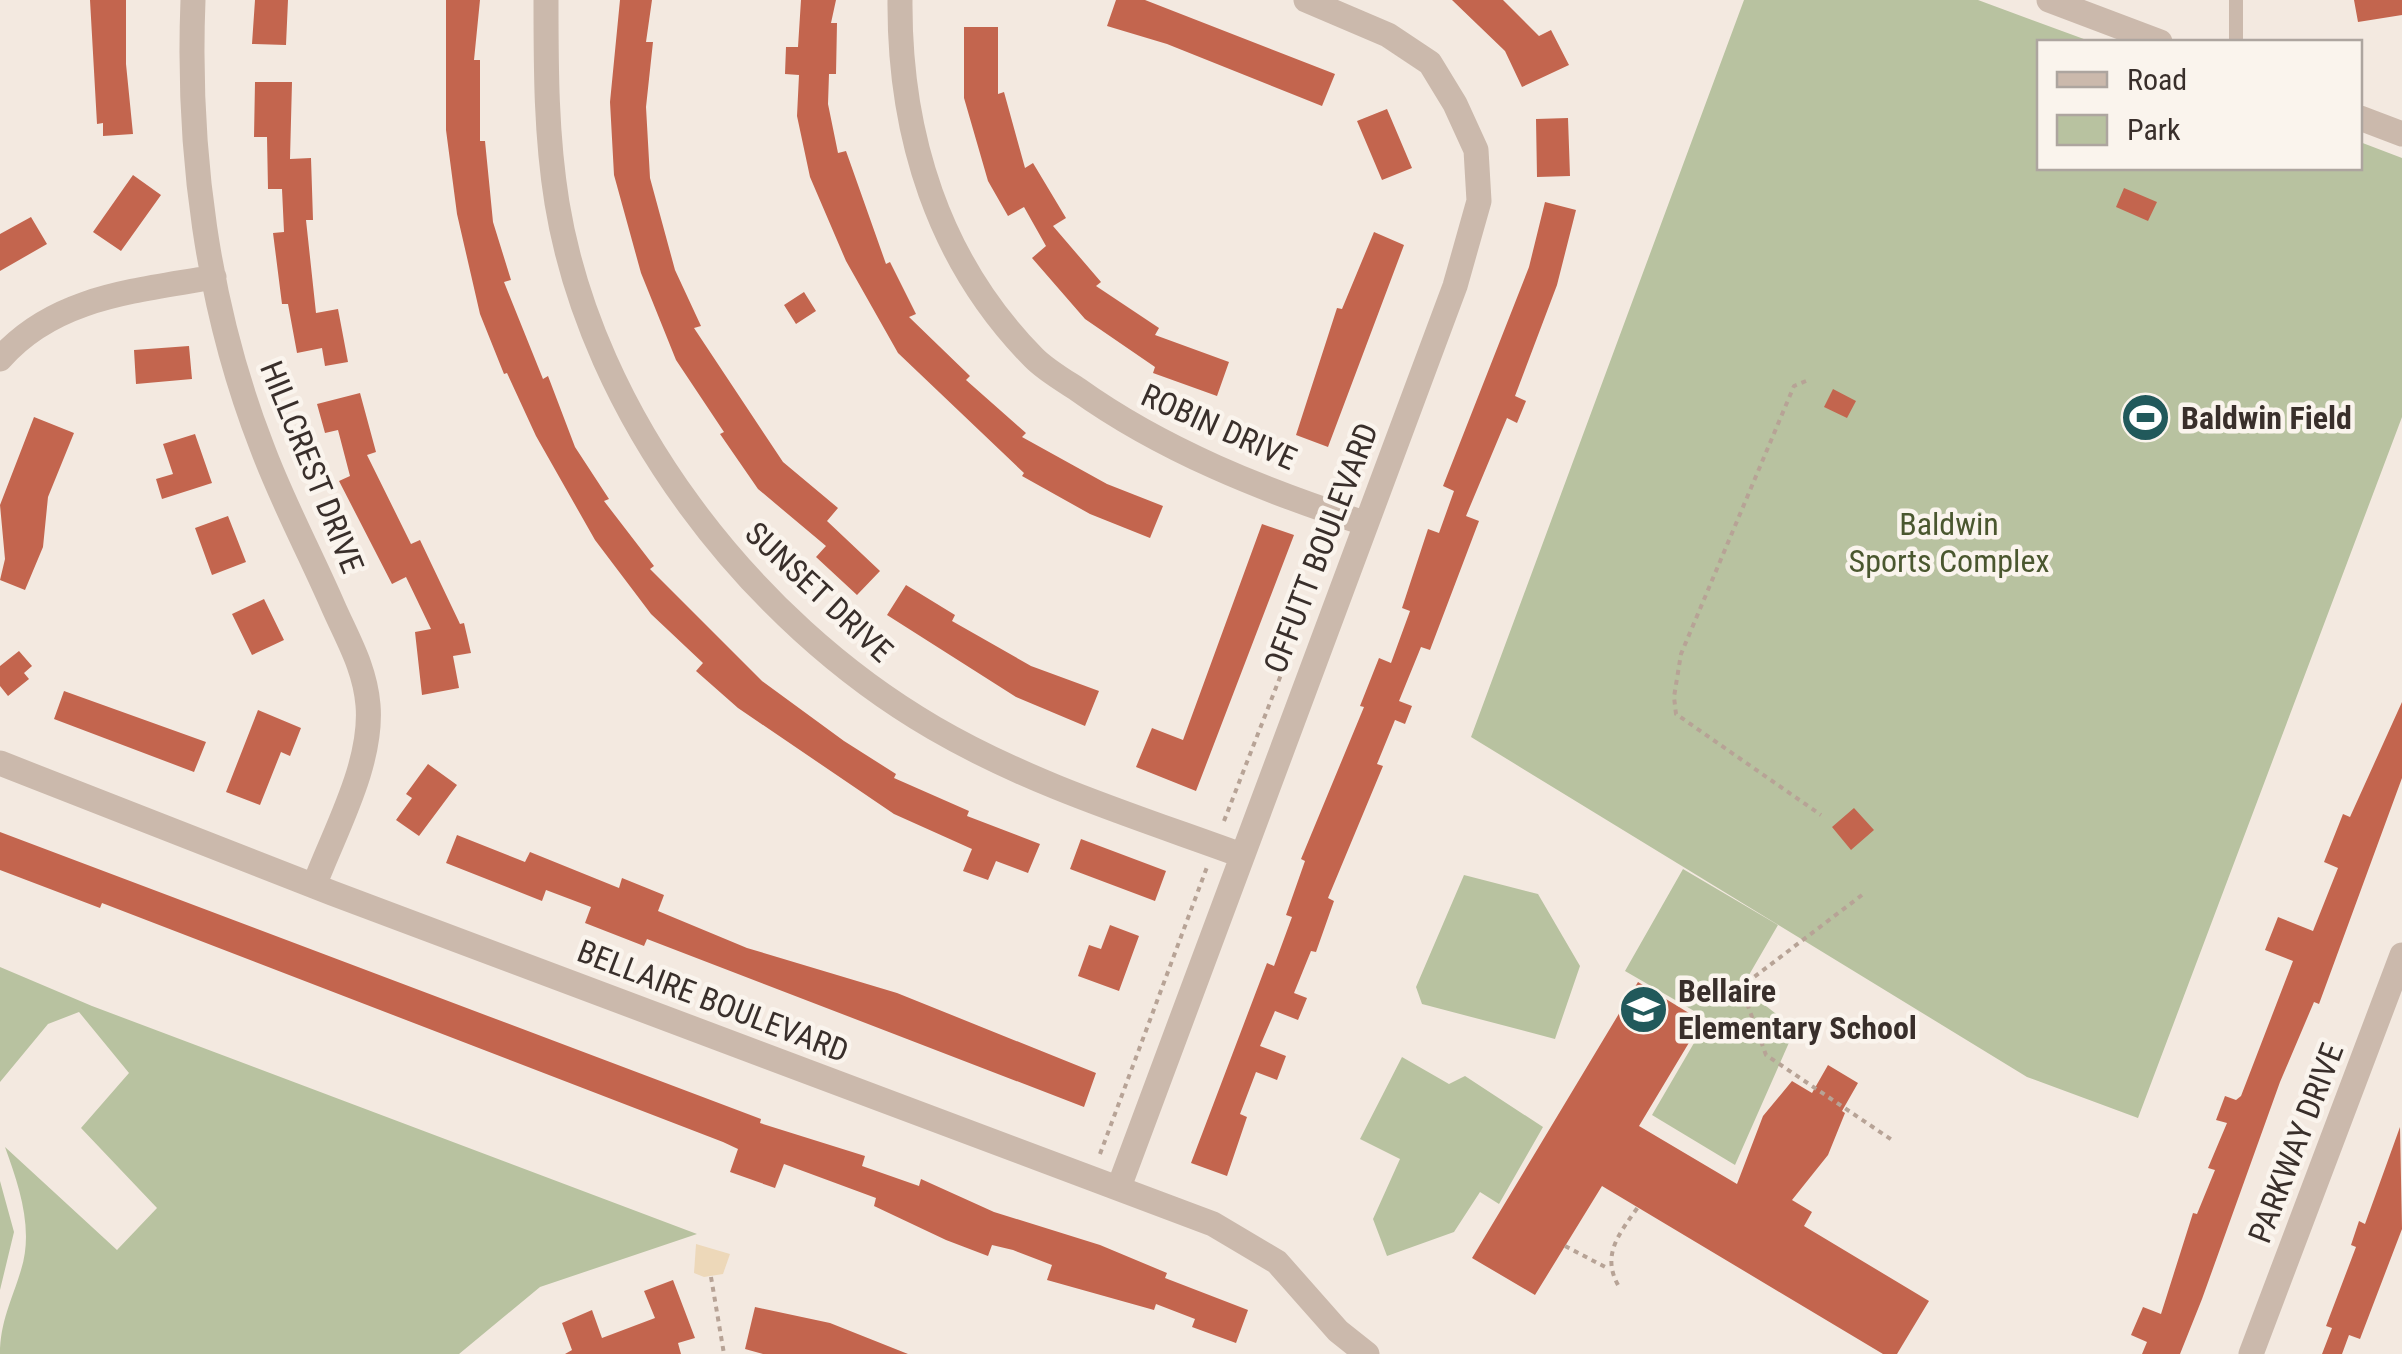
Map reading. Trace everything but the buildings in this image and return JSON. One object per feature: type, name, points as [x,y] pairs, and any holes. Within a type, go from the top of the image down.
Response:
[{"type":"street","name":"HILLCREST DRIVE","points":[[193,0],[199,203],[233,359],[262,447],[354,646],[366,695],[367,724],[360,764],[314,886]]},
{"type":"street","name":"SUNSET DRIVE","points":[[546,0],[546,113],[558,207],[580,287],[604,353],[634,415],[695,515],[758,588],[824,650],[920,720],[1050,785],[1241,855]]},
{"type":"street","name":"ROBIN DRIVE","points":[[900,0],[900,66],[911,138],[944,233],[989,304],[1036,360],[1160,442],[1364,523]]},
{"type":"street","name":"OFFUTT BOULEVARD","points":[[1119,1188],[1455,286],[1479,201],[1476,150],[1430,63],[1388,35],[1306,0]]},
{"type":"street","points":[[2049,0],[2155,40]]},
{"type":"street","points":[[2362,119],[2402,134]]},
{"type":"street","points":[[0,359],[30,329],[90,300],[214,277]]},
{"type":"street","name":"BELLAIRE BOULEVARD","points":[[0,763],[314,886],[1119,1188],[1251,1243],[1277,1262],[1338,1331],[1367,1354]]},
{"type":"street","name":"PARKWAY DRIVE","points":[[2251,1354],[2402,955]]},
{"type":"lane","points":[[2236,0],[2236,40]]},
{"type":"path","points":[[1806,381],[1794,386],[1708,601],[1681,654],[1674,697],[1676,714],[1821,815]]},
{"type":"path","points":[[1862,895],[1742,988],[1766,1054],[1892,1140]]},
{"type":"path","points":[[1618,1285],[1610,1269],[1612,1249],[1638,1207]]},
{"type":"path","points":[[1565,1246],[1610,1269]]},
{"type":"path","points":[[712,1276],[724,1354]]},
{"type":"green space","name":"Baldwin Sports Complex","points":[[1744,0],[1978,0],[2087,40],[2037,40],[2037,170],[2362,170],[2362,143],[2402,158],[2402,417],[2138,1118],[2027,1077],[1471,737]]},
{"type":"green space","points":[[1683,869],[1778,925],[1742,987],[1795,1029],[1735,1165],[1652,1115],[1708,1019],[1625,971]]},
{"type":"green space","points":[[1464,875],[1538,894],[1580,966],[1555,1039],[1422,1004],[1416,987]]},
{"type":"green space","points":[[0,967],[92,1006],[697,1234],[540,1287],[459,1354],[0,1354],[4,1321],[21,1270],[26,1239],[20,1192],[5,1147],[117,1250],[157,1208],[81,1128],[129,1073],[79,1012],[48,1024],[0,1082]]},
{"type":"green space","points":[[1402,1057],[1449,1084],[1465,1076],[1543,1127],[1499,1204],[1480,1192],[1454,1232],[1387,1256],[1373,1219],[1400,1159],[1360,1139]]},
{"type":"green space","points":[[0,1181],[14,1232],[0,1290]]},
{"type":"sand","points":[[696,1244],[730,1254],[723,1274],[704,1277],[694,1273]]},
{"type":"place","name":"Baldwin Field","points":[[2146,418]]},
{"type":"place","name":"Bellaire Elementary School","points":[[1643,1009]]}]
